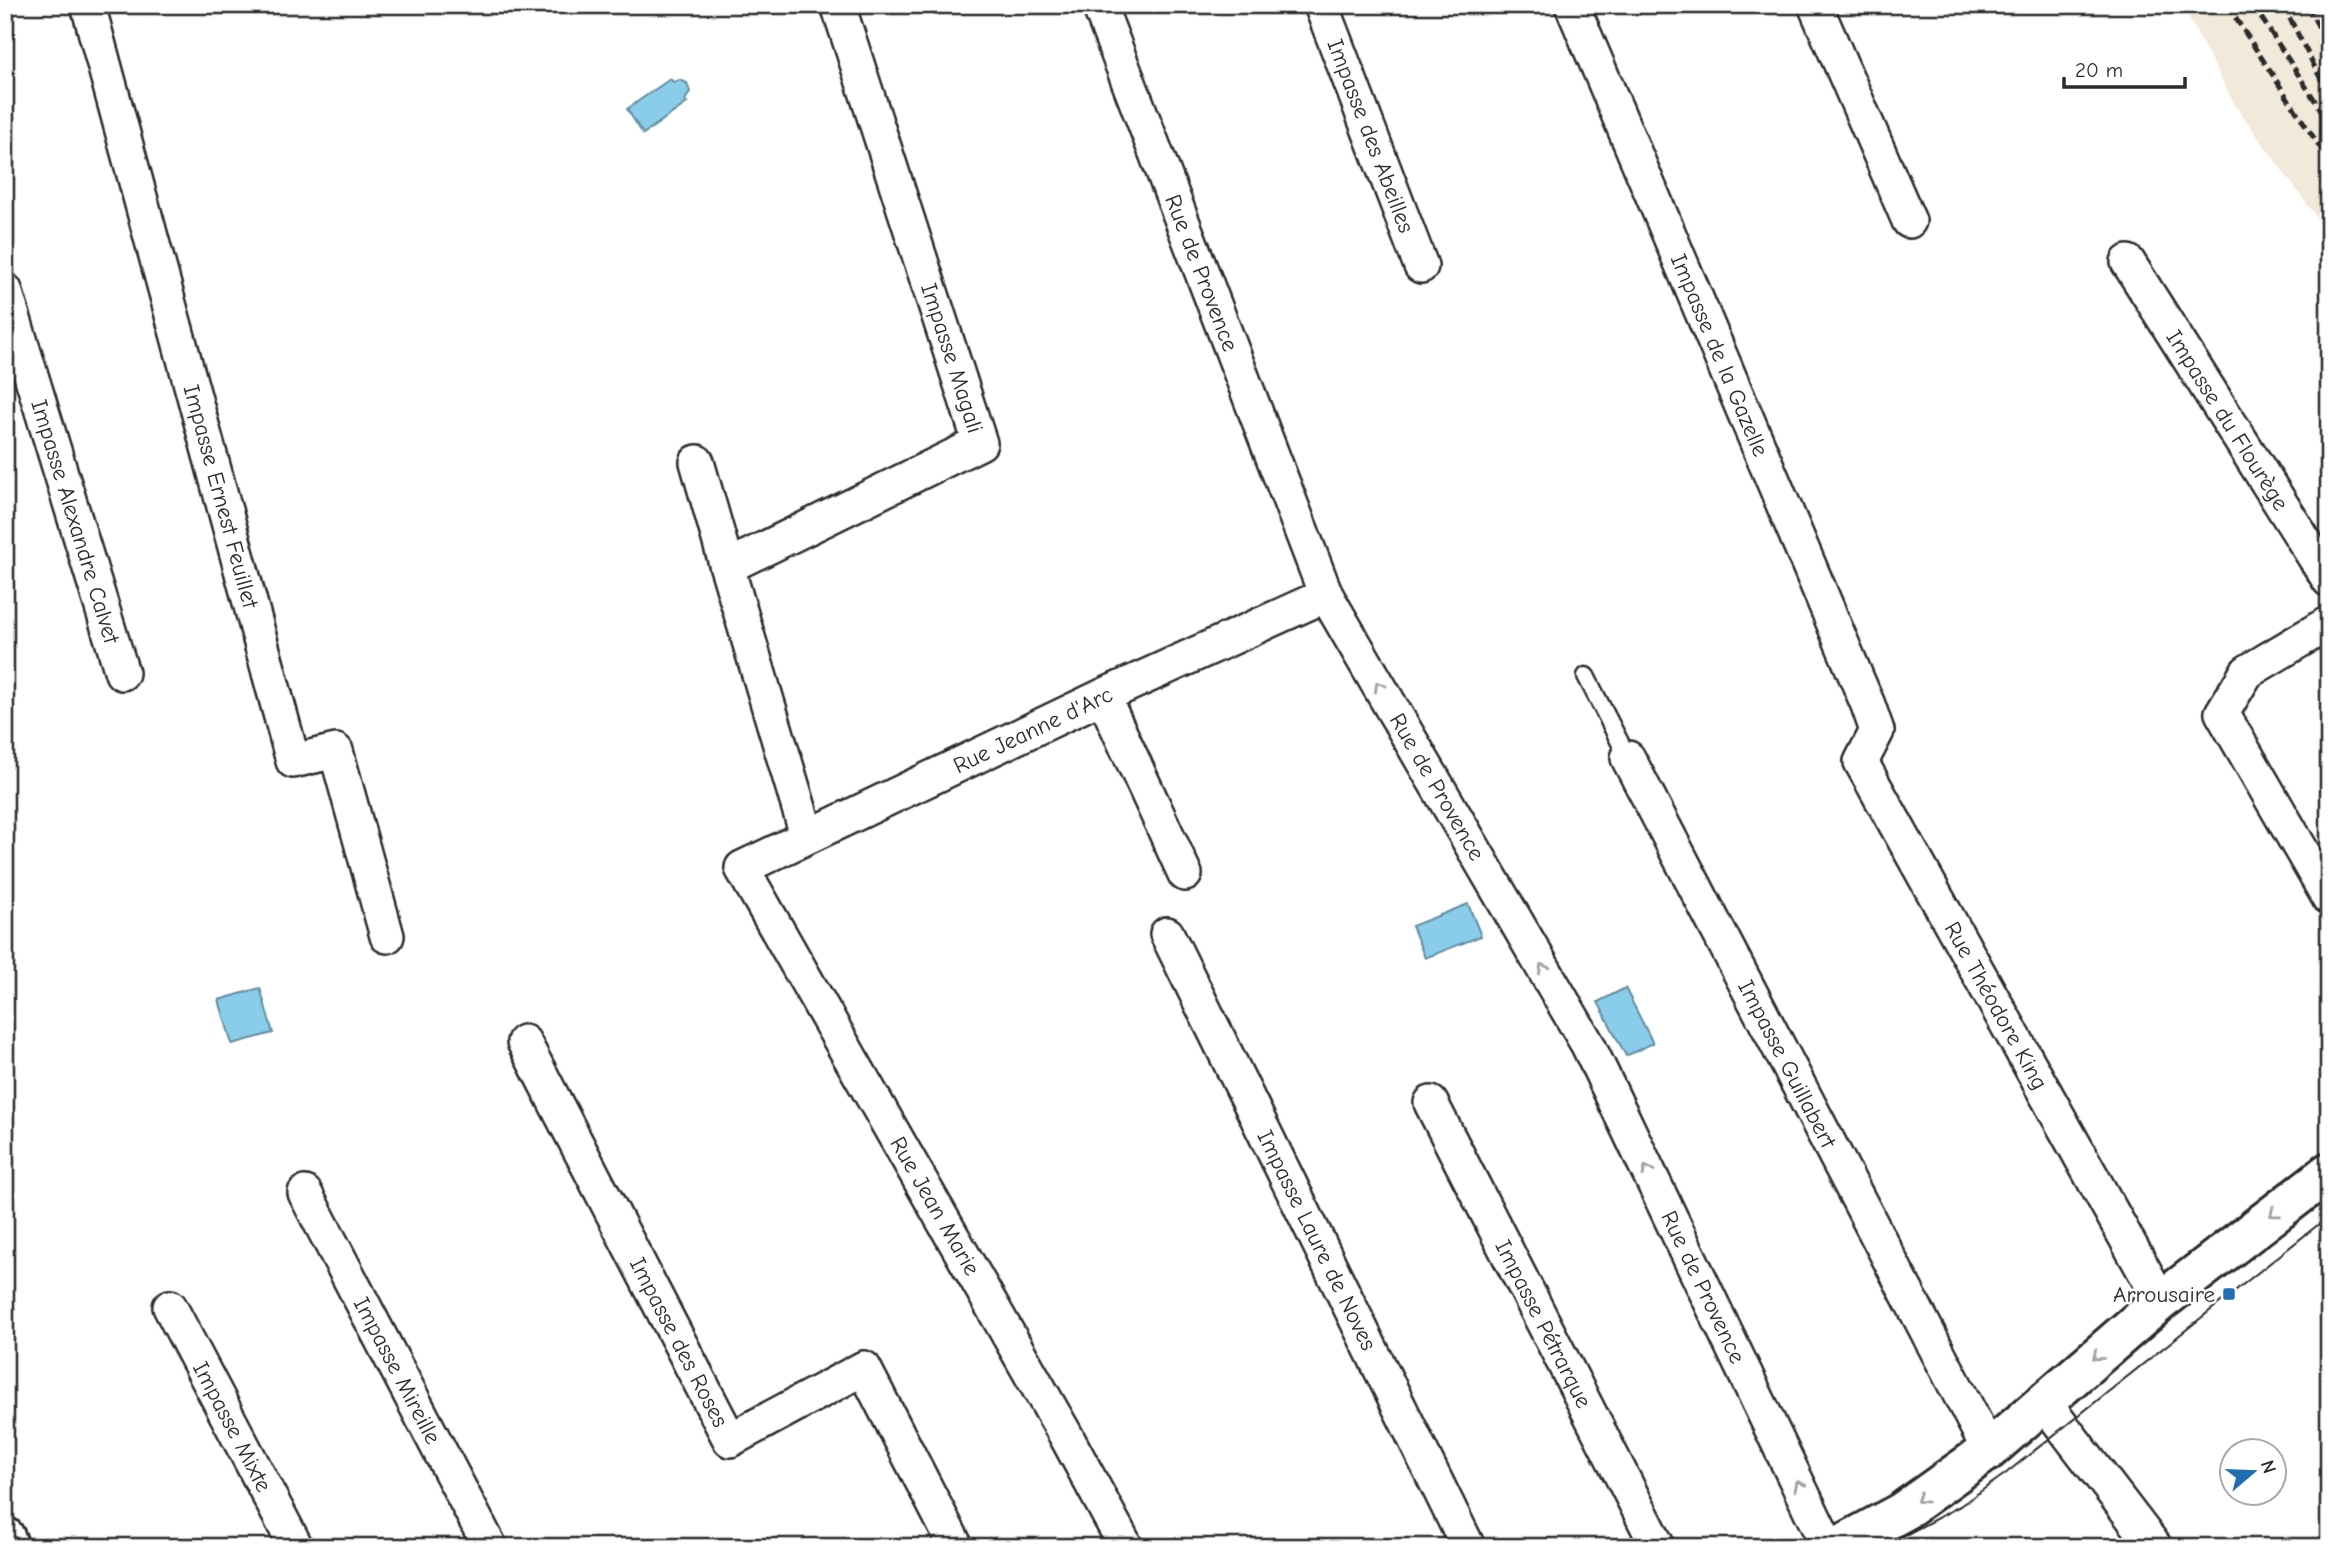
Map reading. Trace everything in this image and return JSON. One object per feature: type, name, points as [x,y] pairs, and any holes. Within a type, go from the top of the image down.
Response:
[{"type":"street","name":"Impasse Ernest Feuillet","points":[[88,5],[293,761],[336,751],[387,936]]},
{"type":"street","name":"Impasse Magali","points":[[727,567],[980,443],[838,5]]},
{"type":"street","name":"Rue de Provence","points":[[1099,5],[1326,595],[1588,1045],[1845,1545]]},
{"type":"street","name":"Impasse des Abeilles","points":[[1321,5],[1421,266]]},
{"type":"street","name":"Impasse de la Gazelle","points":[[1572,5],[1868,705]]},
{"type":"street","points":[[1815,5],[1909,221]]},
{"type":"street","name":"Impasse du Flourège","points":[[2128,261],[2329,580]]},
{"type":"street","name":"Impasse Alexandre Calvet","points":[[5,290],[122,673]]},
{"type":"street","points":[[697,462],[807,835]]},
{"type":"street","name":"Rue Jeanne d'Arc","points":[[742,868],[1103,696],[1326,595]]},
{"type":"street","points":[[2329,623],[2247,673],[2222,713],[2329,898]]},
{"type":"street","points":[[1103,696],[1185,874]]},
{"type":"street","name":"Rue Théodore King","points":[[1868,705],[1877,731],[1861,762],[2161,1301]]},
{"type":"street","name":"Impasse Guillabert","points":[[1628,758],[1989,1450]]},
{"type":"street","name":"Rue Jean Marie","points":[[742,868],[1065,1434],[1126,1547]]},
{"type":"street","name":"Impasse Laure de Noves","points":[[1167,934],[1468,1547]]},
{"type":"street","name":"Impasse des Roses","points":[[524,1042],[730,1440],[864,1368],[956,1547]]},
{"type":"street","name":"Impasse Pétrarque","points":[[1430,1103],[1658,1547]]},
{"type":"street","points":[[1845,1545],[1902,1512],[1989,1450],[2161,1301],[2329,1172]]},
{"type":"street","name":"Impasse Mireille","points":[[305,1193],[490,1547]]},
{"type":"street","name":"Impasse Mixte","points":[[170,1307],[296,1547]]},
{"type":"street","points":[[2043,1401],[2155,1547]]},
{"type":"street","points":[[5,1537],[9,1547]]},
{"type":"lane","name":"Impasse Guillabert","points":[[1586,676],[1628,758]]},
{"type":"shaded area","points":[[2182,5],[2329,5],[2329,234],[2236,107]]},
{"type":"water","points":[[670,79],[673,82],[680,80],[687,83],[690,92],[685,100],[687,103],[643,134],[627,109]]},
{"type":"water","points":[[1468,904],[1481,936],[1425,958],[1412,926]]},
{"type":"water","points":[[260,988],[273,1033],[232,1044],[219,1000]]},
{"type":"water","points":[[1625,988],[1653,1043],[1626,1056],[1598,1002]]},
{"type":"tram line","points":[[1883,1547],[1960,1506],[2005,1474],[2329,1216]]},
{"type":"railway","points":[[2227,5],[2329,161]]},
{"type":"railway","points":[[2253,5],[2329,122]]},
{"type":"railway","points":[[2283,5],[2329,95]]},
{"type":"railway","points":[[2307,5],[2329,47]]},
{"type":"place","name":"Arrousaire","points":[[2229,1294]]}]
